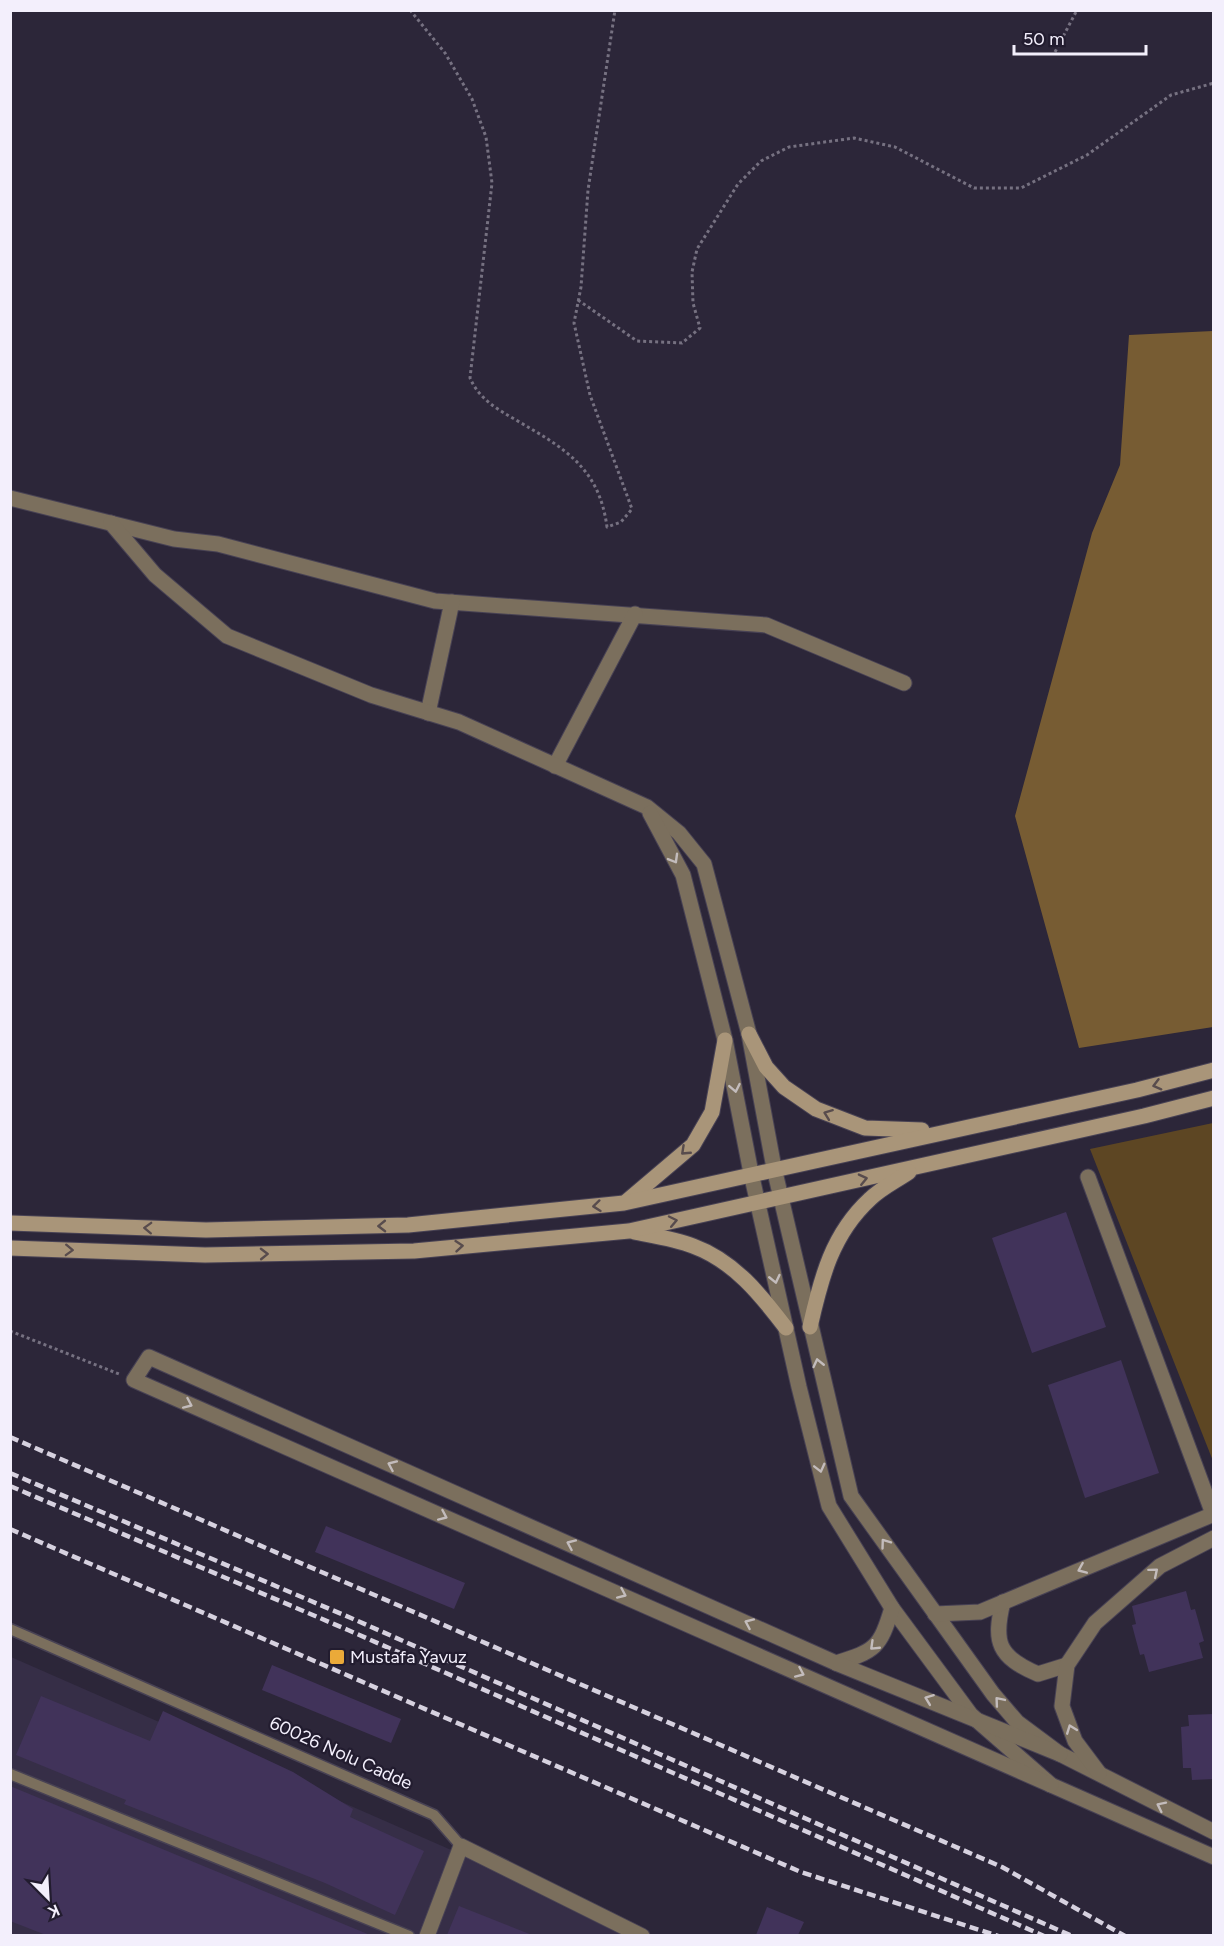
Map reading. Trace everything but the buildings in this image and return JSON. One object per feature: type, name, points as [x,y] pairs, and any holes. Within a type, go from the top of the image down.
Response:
[{"type":"main road","points":[[749,1034],[766,1067],[784,1086],[816,1109],[865,1128],[946,1131]]},
{"type":"main road","points":[[624,1203],[693,1144],[712,1112],[725,1040]]},
{"type":"main road","points":[[10,1222],[206,1230],[408,1226],[624,1203],[751,1173],[1137,1090],[1214,1070]]},
{"type":"main road","points":[[10,1248],[205,1255],[414,1251],[629,1231],[1214,1098]]},
{"type":"main road","points":[[810,1327],[821,1276],[840,1232],[871,1198],[918,1166]]},
{"type":"main road","points":[[629,1231],[694,1246],[733,1268],[758,1290],[786,1328]]},
{"type":"street","points":[[10,498],[174,540],[218,544],[435,601],[635,614],[766,626],[904,682]]},
{"type":"street","points":[[111,523],[155,575],[227,636],[371,695],[459,722],[647,807],[679,833],[705,864],[749,1034],[774,1168],[851,1496],[993,1694],[1017,1722],[1060,1754]]},
{"type":"street","points":[[428,713],[452,602]]},
{"type":"street","points":[[555,766],[635,614]]},
{"type":"street","points":[[647,807],[683,875],[725,1040],[751,1173],[829,1506],[892,1608],[971,1715],[1051,1785]]},
{"type":"street","points":[[935,1614],[980,1612],[1213,1514],[1088,1177]]},
{"type":"street","points":[[1213,1831],[1103,1778],[1060,1754],[971,1715],[836,1663],[149,1358],[134,1380],[1214,1857]]},
{"type":"street","points":[[1103,1778],[1075,1741],[1062,1706],[1066,1665],[1095,1623],[1160,1566],[1214,1538]]},
{"type":"street","points":[[1003,1602],[996,1628],[1000,1645],[1016,1665],[1038,1674],[1066,1665]]},
{"type":"street","points":[[836,1663],[866,1653],[884,1637],[892,1608]]},
{"type":"street","points":[[427,1935],[461,1846]]},
{"type":"street","name":"60026 Nolu Cadde","points":[[461,1846],[642,1935]]},
{"type":"lane","name":"60026 Nolu Cadde","points":[[10,1629],[434,1815],[461,1846]]},
{"type":"lane","points":[[10,1774],[410,1935]]},
{"type":"path","points":[[410,10],[445,53],[472,99],[486,136],[492,183],[470,378],[476,392],[499,411],[548,438],[582,465],[597,489],[607,527],[621,522],[632,509],[590,394],[574,323],[588,190],[615,10]]},
{"type":"path","points":[[1055,52],[1077,10]]},
{"type":"path","points":[[578,300],[637,341],[682,343],[700,328],[693,303],[692,272],[697,249],[738,184],[761,161],[789,147],[854,138],[895,147],[974,188],[1021,188],[1087,155],[1171,95],[1214,83]]},
{"type":"path","points":[[10,1331],[134,1380]]},
{"type":"shaded area","points":[[1213,331],[1213,1027],[1079,1048],[1015,816],[1092,533],[1120,465],[1129,335]]},
{"type":"shaded area","points":[[1214,1123],[1213,1461],[1090,1149]]},
{"type":"shaded area","points":[[11,1657],[645,1935],[11,1935]]},
{"type":"railway","points":[[10,1437],[1002,1867],[1125,1936]]},
{"type":"railway","points":[[10,1473],[351,1618],[1072,1936]]},
{"type":"railway","points":[[10,1486],[348,1630],[1044,1936]]},
{"type":"railway","points":[[10,1529],[801,1872],[998,1936]]},
{"type":"place","name":"Mustafa Yavuz","points":[[337,1657]]}]
